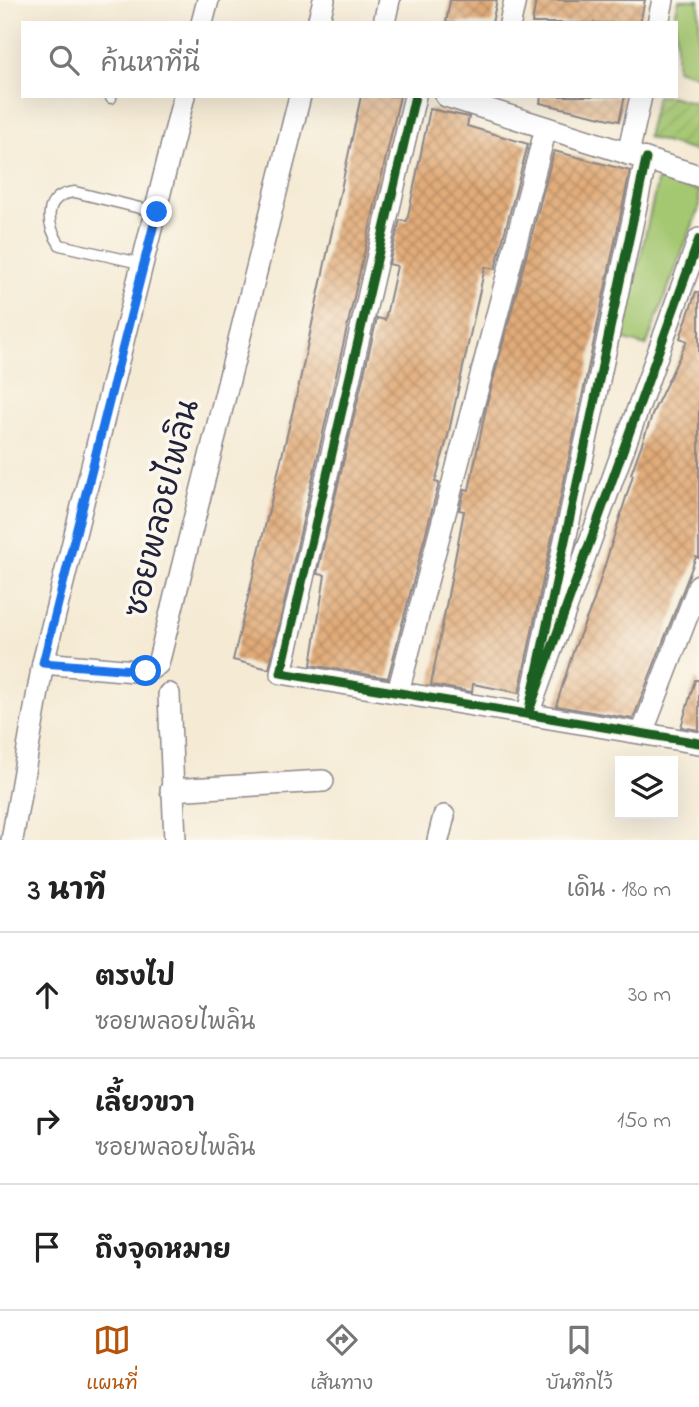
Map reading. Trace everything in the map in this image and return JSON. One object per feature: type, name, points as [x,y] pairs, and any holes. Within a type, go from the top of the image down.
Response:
[{"type":"street","points":[[203,21],[208,0]]},
{"type":"street","points":[[319,21],[324,0]]},
{"type":"street","points":[[384,21],[389,0]]},
{"type":"street","points":[[510,21],[515,0]]},
{"type":"street","points":[[658,21],[663,0]]},
{"type":"street","points":[[12,840],[43,663],[145,264],[184,98]]},
{"type":"street","name":"ซอยพลอยไพลิน","points":[[43,663],[146,671],[158,664],[300,98]]},
{"type":"street","points":[[415,98],[281,673],[699,743]]},
{"type":"street","points":[[459,98],[491,103],[546,128],[699,176]]},
{"type":"street","points":[[528,714],[637,157],[641,98]]},
{"type":"street","points":[[398,692],[546,128]]},
{"type":"street","points":[[528,714],[699,239]]},
{"type":"street","points":[[642,733],[699,585]]},
{"type":"street","points":[[169,694],[175,840]]},
{"type":"street","points":[[171,790],[323,781]]},
{"type":"street","points":[[438,840],[444,816]]},
{"type":"lane","points":[[145,264],[60,245],[52,234],[49,218],[54,200],[63,193],[75,192],[157,212]]},
{"type":"green space","points":[[679,0],[699,0],[699,76],[678,70],[678,21],[674,21]]},
{"type":"green space","points":[[657,98],[677,98],[699,104],[698,152],[647,137]]},
{"type":"green space","points":[[658,178],[699,191],[699,208],[646,346],[622,339]]},
{"type":"building","points":[[450,0],[497,0],[492,21],[446,21]]},
{"type":"building","points":[[536,0],[645,0],[640,21],[532,21]]},
{"type":"building","points":[[361,98],[400,98],[269,669],[233,660],[298,389]]},
{"type":"building","points":[[541,98],[625,98],[619,121],[540,103]]},
{"type":"building","points":[[430,109],[469,117],[467,126],[528,144],[495,269],[485,267],[448,436],[435,482],[439,483],[388,678],[311,665],[325,575],[317,574],[377,318],[385,320],[397,266],[389,264],[400,220],[407,221]]},
{"type":"building","points":[[554,151],[630,171],[519,693],[473,684],[472,692],[431,685],[464,511],[459,510],[465,489],[469,490],[487,403]]},
{"type":"building","points":[[696,292],[699,293],[699,558],[696,557],[633,719],[556,706],[574,649],[594,600],[633,475],[631,474],[654,410],[687,341],[680,338]]},
{"type":"building","points":[[695,680],[699,680],[699,730],[681,727]]},
{"type":"cycle path","points":[[415,98],[281,673],[699,743]]},
{"type":"cycle path","points":[[646,159],[528,714],[699,239]]},
{"type":"route","points":[[146,671],[43,663],[157,212]]}]
